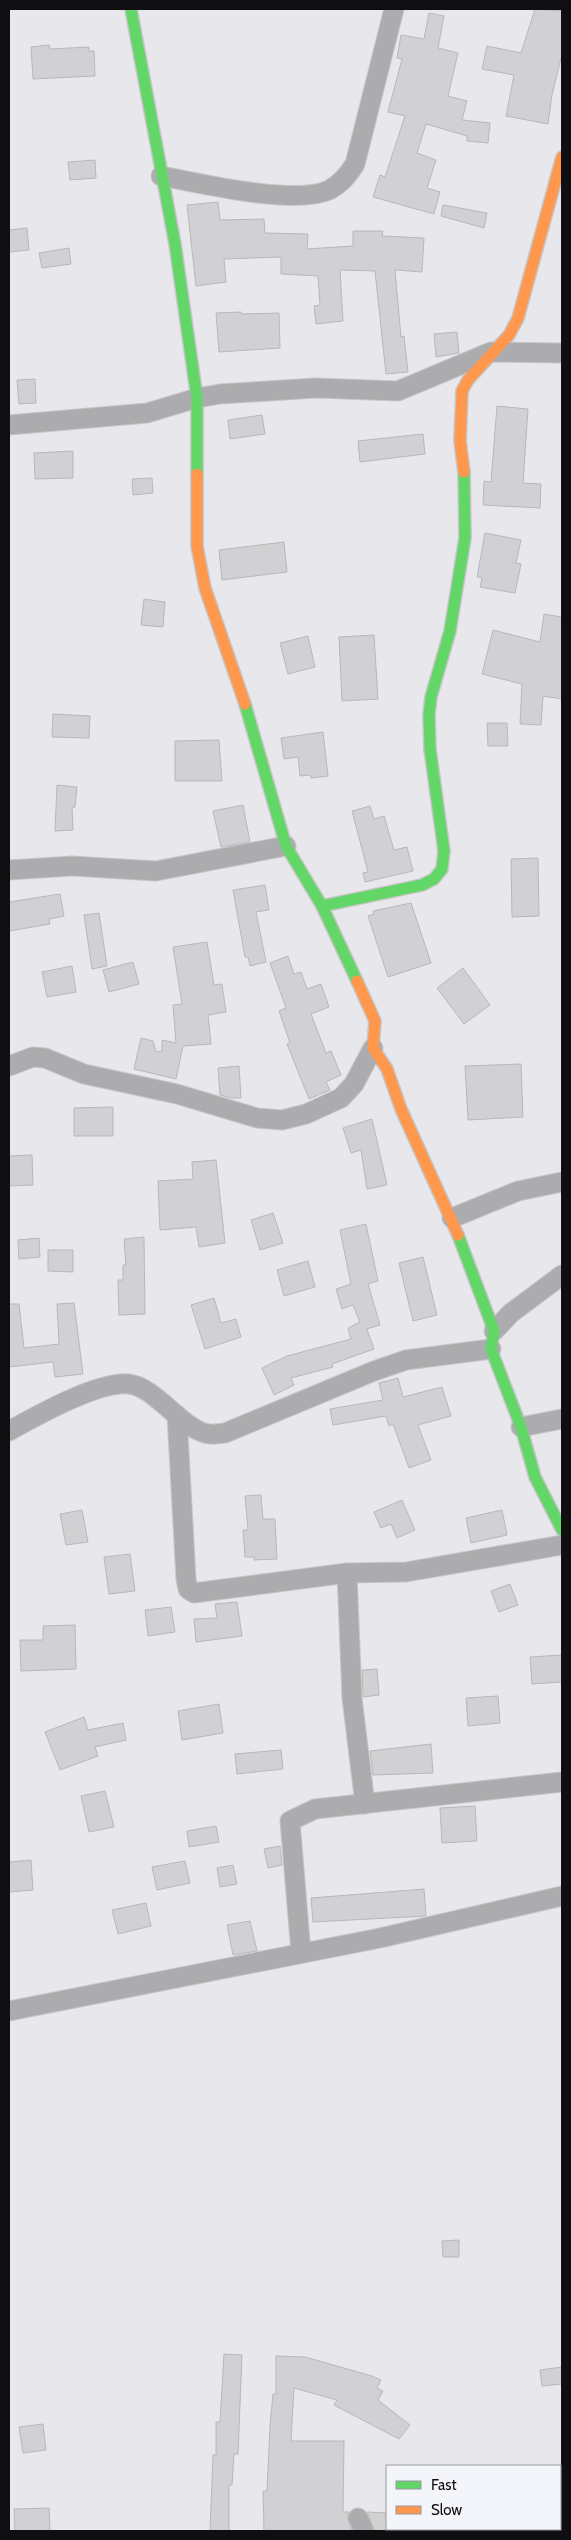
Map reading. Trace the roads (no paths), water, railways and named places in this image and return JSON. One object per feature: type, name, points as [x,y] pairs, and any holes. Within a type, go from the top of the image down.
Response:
[{"type":"street","points":[[9,1066],[33,1057],[45,1058],[84,1074],[177,1094],[257,1118],[282,1120],[306,1114],[341,1098],[354,1084],[373,1048],[375,1021],[322,906],[286,846],[237,678],[205,588],[197,546],[198,398],[185,304],[131,9]]},
{"type":"street","points":[[161,176],[236,191],[301,196],[328,191],[345,179],[355,164],[394,9]]},
{"type":"street","points":[[322,906],[422,884],[434,878],[442,869],[444,851],[430,758],[429,715],[431,697],[442,665],[450,631],[465,538],[466,487],[460,441],[462,391],[468,380],[491,352],[509,335],[518,318],[562,157]]},
{"type":"street","points":[[9,425],[147,413],[198,398],[316,388],[398,391],[491,352],[562,353]]},
{"type":"street","points":[[9,870],[72,866],[156,871],[286,846]]},
{"type":"street","points":[[373,1048],[387,1069],[401,1109],[452,1218],[521,1426],[535,1477],[562,1530]]},
{"type":"street","points":[[452,1218],[518,1190],[562,1182]]},
{"type":"street","points":[[9,1431],[41,1412],[77,1396],[113,1386],[129,1384],[142,1388],[177,1415],[209,1434],[225,1432],[374,1371],[406,1360],[493,1340],[511,1313],[562,1275]]},
{"type":"street","points":[[177,1415],[188,1589],[194,1593],[347,1574],[406,1572],[562,1545]]},
{"type":"street","points":[[521,1426],[562,1419]]},
{"type":"street","points":[[347,1574],[352,1698],[365,1804]]},
{"type":"street","points":[[301,1954],[290,1821],[315,1809],[562,1782]]},
{"type":"street","points":[[9,2011],[380,1938],[562,1896]]}]
